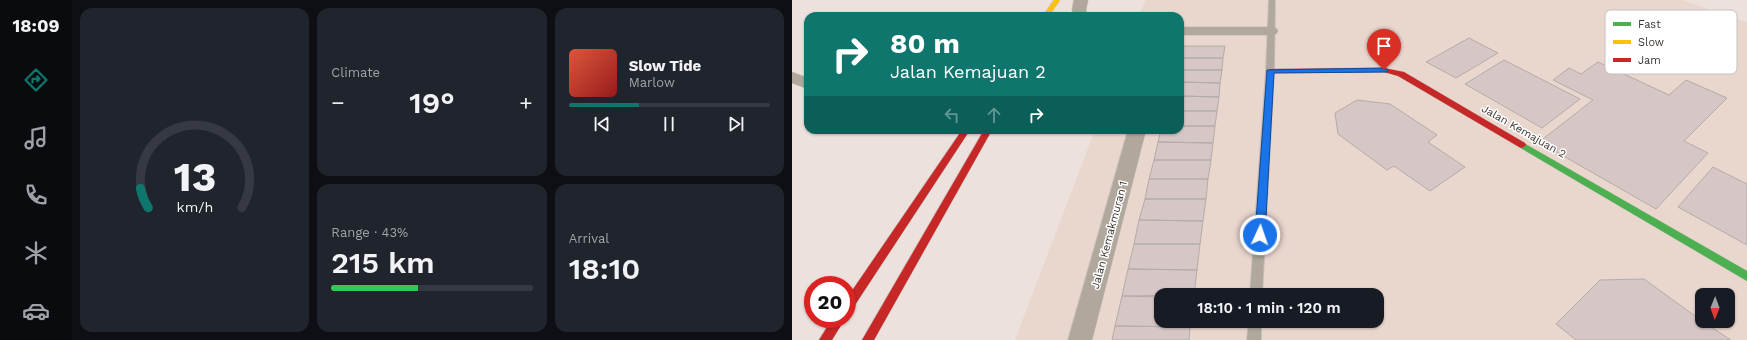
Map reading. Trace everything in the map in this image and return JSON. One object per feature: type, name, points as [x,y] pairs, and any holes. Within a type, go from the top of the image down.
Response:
[{"type":"main road","points":[[1049,12],[1057,0]]},
{"type":"main road","name":"Jalan Kemajuan 2","points":[[1270,71],[1384,70],[1401,74],[1747,276]]},
{"type":"main road","points":[[856,295],[963,134]]},
{"type":"main road","points":[[868,340],[986,134]]},
{"type":"main road","points":[[825,340],[833,328]]},
{"type":"street","points":[[1080,12],[1081,0]]},
{"type":"street","points":[[1184,31],[1271,31]]},
{"type":"street","points":[[792,77],[804,82]]},
{"type":"street","name":"Jalan Kemakmuran 1","points":[[1080,340],[1136,134]]},
{"type":"lane","points":[[1256,288],[1270,71],[1272,0]]},
{"type":"lane","points":[[1254,340],[1255,328]]},
{"type":"shaded area","points":[[1146,0],[1682,0],[1712,10],[1605,10],[1605,74],[1737,74],[1737,19],[1747,22],[1747,340],[1015,340],[1093,134],[1184,134],[1184,12],[1140,12]]},
{"type":"building","points":[[1469,38],[1498,53],[1456,78],[1426,62]]},
{"type":"building","points":[[1184,46],[1225,46],[1223,58],[1184,58]]},
{"type":"building","points":[[1184,58],[1223,58],[1222,70],[1184,70]]},
{"type":"building","points":[[1504,60],[1580,99],[1542,128],[1465,84]]},
{"type":"building","points":[[1598,62],[1605,65],[1605,74],[1624,74],[1669,95],[1686,80],[1727,98],[1684,141],[1708,153],[1656,209],[1539,142],[1593,100],[1553,80],[1569,68],[1581,74]]},
{"type":"building","points":[[1184,70],[1222,70],[1220,83],[1184,82]]},
{"type":"building","points":[[1184,82],[1220,83],[1219,97],[1184,96]]},
{"type":"building","points":[[1184,96],[1219,97],[1217,111],[1184,111]]},
{"type":"building","points":[[1357,100],[1390,104],[1437,135],[1428,142],[1465,167],[1430,191],[1394,166],[1387,170],[1338,134],[1335,113]]},
{"type":"building","points":[[1184,111],[1217,111],[1215,126],[1184,126]]},
{"type":"building","points":[[1184,126],[1215,126],[1213,143],[1158,142],[1160,134],[1184,134]]},
{"type":"building","points":[[1158,142],[1213,143],[1211,160],[1154,160]]},
{"type":"building","points":[[1154,160],[1211,160],[1208,179],[1149,179]]},
{"type":"building","points":[[1713,167],[1747,184],[1747,245],[1678,207]]},
{"type":"building","points":[[1149,179],[1208,179],[1206,199],[1145,199]]},
{"type":"building","points":[[1145,199],[1206,199],[1203,221],[1139,220]]},
{"type":"building","points":[[1139,220],[1203,221],[1200,244],[1134,244]]},
{"type":"building","points":[[1134,244],[1200,244],[1197,270],[1128,269]]},
{"type":"building","points":[[1128,269],[1197,270],[1195,288],[1154,288],[1154,296],[1122,296]]},
{"type":"building","points":[[1644,279],[1695,316],[1695,328],[1713,328],[1731,340],[1576,340],[1556,324],[1600,280]]},
{"type":"building","points":[[1122,296],[1154,297],[1154,327],[1115,326]]},
{"type":"building","points":[[1115,326],[1190,328],[1189,340],[1112,340]]},
{"type":"traffic: fast","points":[[1522,145],[1747,276]]},
{"type":"traffic: slow","points":[[1049,12],[1057,0]]},
{"type":"traffic: jam","points":[[1270,71],[1384,70],[1401,74],[1522,145]]},
{"type":"traffic: jam","points":[[856,294],[963,134]]},
{"type":"traffic: jam","points":[[868,340],[986,134]]},
{"type":"traffic: jam","points":[[825,340],[833,328]]},
{"type":"route","points":[[1260,235],[1270,71],[1384,70]]}]
